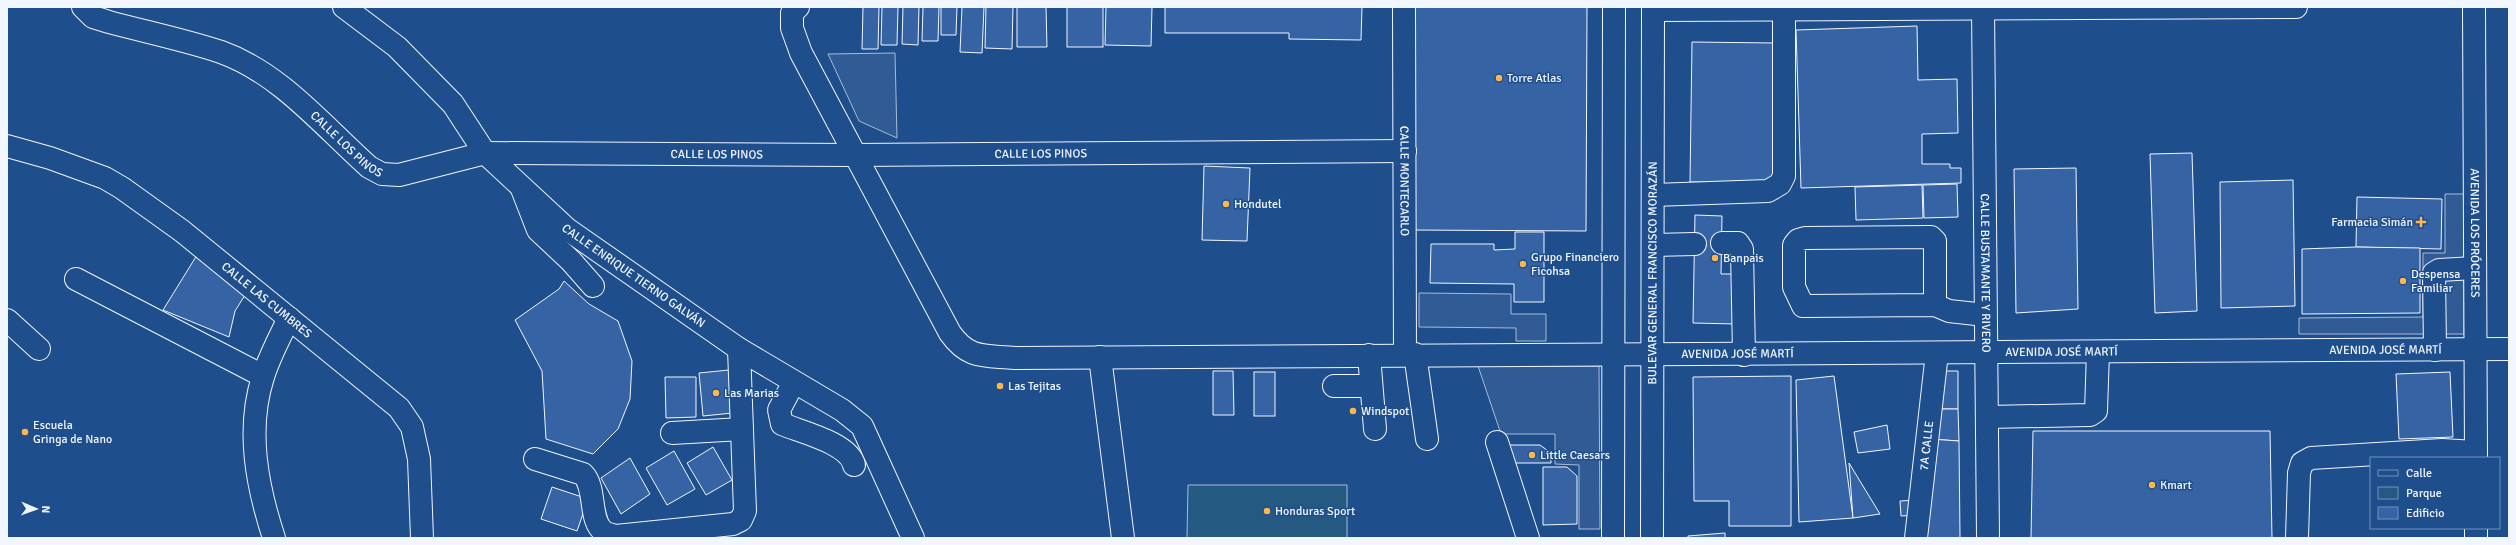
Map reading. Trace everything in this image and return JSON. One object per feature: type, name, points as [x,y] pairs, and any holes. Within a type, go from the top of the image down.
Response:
[{"type":"street","name":"CALLE LOS PINOS","points":[[83,7],[93,17],[222,52],[241,62],[293,96],[369,167],[382,174],[399,175],[485,153],[854,155],[1405,151]]},
{"type":"street","name":"CALLE ENRIQUE TIERNO GALVÁN","points":[[344,7],[397,47],[453,104],[485,153],[567,229],[739,349],[842,410],[862,426],[913,538]]},
{"type":"street","name":"AVENIDA JOSÉ MARTÍ","points":[[798,7],[792,13],[792,28],[801,54],[950,333],[960,347],[974,354],[1015,358],[1410,354],[1653,355],[2509,349]]},
{"type":"street","name":"CALLE MONTECARLO","points":[[1404,7],[1405,151],[1410,354],[1427,439]]},
{"type":"street","points":[[1613,538],[1614,7]]},
{"type":"street","points":[[1653,8],[1784,9],[2296,7]]},
{"type":"street","name":"AVENIDA LOS PRÓCERES","points":[[2474,7],[2476,455]]},
{"type":"street","name":"BULEVAR GENERAL FRANCISCO MORAZÁN","points":[[1652,538],[1653,8]]},
{"type":"street","name":"CALLE BUSTAMANTE Y RIVERO","points":[[1983,8],[1988,538]]},
{"type":"street","points":[[1653,195],[1768,191],[1780,184],[1784,176],[1784,9]]},
{"type":"street","name":"CALLE LAS CUMBRES","points":[[7,146],[91,173],[122,188],[182,231],[399,408],[412,427],[419,459],[422,538]]},
{"type":"street","points":[[521,186],[538,230],[571,261],[593,286]]},
{"type":"street","points":[[1935,305],[1935,241],[1931,237],[1805,238],[1798,240],[1794,245],[1794,287],[1803,306],[1935,305],[1949,311],[1985,314]]},
{"type":"street","points":[[1722,243],[1738,243],[1742,249],[1744,354]]},
{"type":"street","points":[[1653,245],[1695,244]]},
{"type":"street","points":[[2435,350],[2434,273],[2439,270],[2475,268]]},
{"type":"street","points":[[76,279],[263,376]]},
{"type":"street","points":[[274,538],[262,501],[254,442],[255,410],[263,376],[289,318]]},
{"type":"street","points":[[7,320],[39,349]]},
{"type":"street","points":[[535,459],[583,474],[589,479],[598,523],[604,532],[616,536],[733,524],[741,520],[745,511],[739,349]]},
{"type":"street","points":[[1988,418],[2090,415],[2096,412],[2098,352]]},
{"type":"street","name":"7A CALLE","points":[[1916,538],[1937,353]]},
{"type":"street","points":[[1369,355],[1375,429]]},
{"type":"street","points":[[1100,357],[1123,538]]},
{"type":"street","points":[[794,382],[779,410],[782,424],[842,448],[852,459],[854,465]]},
{"type":"street","points":[[1334,386],[1371,386]]},
{"type":"street","points":[[672,433],[742,429]]},
{"type":"street","points":[[1497,442],[1528,538]]},
{"type":"street","points":[[2297,538],[2299,473],[2302,463],[2310,458],[2442,450],[2476,455]]},
{"type":"green space","name":"Honduras Sport","points":[[1188,485],[1347,485],[1347,538],[1187,538]]},
{"type":"shaded area","points":[[895,53],[897,138],[859,121],[828,54]]},
{"type":"shaded area","points":[[2445,194],[2464,194],[2464,334],[2299,334],[2299,318],[2423,317],[2423,253],[2445,253]]},
{"type":"shaded area","points":[[1419,293],[1511,294],[1511,314],[1546,314],[1546,341],[1516,341],[1516,328],[1419,327]]},
{"type":"shaded area","points":[[1478,366],[1599,366],[1600,529],[1579,529],[1579,465],[1555,464],[1555,434],[1501,434]]},
{"type":"building","points":[[863,7],[879,7],[878,49],[862,49]]},
{"type":"building","points":[[882,7],[898,7],[897,45],[881,45]]},
{"type":"building","points":[[903,7],[919,7],[918,45],[902,44]]},
{"type":"building","points":[[923,7],[939,7],[938,41],[922,41]]},
{"type":"building","points":[[941,7],[957,7],[956,35],[941,35]]},
{"type":"building","points":[[962,7],[984,7],[982,53],[960,52]]},
{"type":"building","points":[[986,7],[1013,7],[1012,49],[985,48]]},
{"type":"building","points":[[1017,7],[1046,7],[1047,47],[1017,47]]},
{"type":"building","points":[[1067,7],[1103,7],[1103,47],[1067,47]]},
{"type":"building","points":[[1106,7],[1152,7],[1151,46],[1105,45]]},
{"type":"building","points":[[1165,7],[1362,7],[1361,40],[1289,39],[1289,33],[1165,33]]},
{"type":"building","name":"Torre Atlas","points":[[1412,7],[1587,7],[1586,231],[1411,230]]},
{"type":"building","points":[[1917,26],[1918,80],[1957,79],[1958,133],[1922,134],[1922,164],[1950,164],[1950,168],[1961,168],[1961,183],[1801,188],[1796,30]]},
{"type":"building","points":[[1692,42],[1775,43],[1773,183],[1690,182]]},
{"type":"building","points":[[2192,153],[2197,311],[2155,313],[2150,154]]},
{"type":"building","name":"Hondutel","points":[[1204,166],[1250,168],[1247,241],[1202,240]]},
{"type":"building","points":[[2076,168],[2078,309],[2016,313],[2014,169]]},
{"type":"building","points":[[2293,180],[2295,306],[2221,308],[2220,182]]},
{"type":"building","points":[[1957,184],[1958,217],[1924,218],[1923,185]]},
{"type":"building","points":[[1922,185],[1923,218],[1856,220],[1855,187]]},
{"type":"building","points":[[2357,197],[2442,199],[2441,249],[2356,247]]},
{"type":"building","points":[[1695,215],[1722,216],[1721,274],[1737,274],[1736,324],[1693,323]]},
{"type":"building","points":[[1515,232],[1544,232],[1544,302],[1514,302],[1514,284],[1430,283],[1431,244],[1494,244],[1494,250],[1515,249]]},
{"type":"building","points":[[2356,247],[2420,248],[2420,313],[2302,314],[2302,249]]},
{"type":"building","points":[[197,255],[247,292],[235,311],[229,337],[163,310]]},
{"type":"building","points":[[564,281],[589,304],[618,321],[632,361],[630,399],[618,429],[593,454],[546,439],[542,371],[515,320],[559,289]]},
{"type":"building","name":"Las Marias","points":[[729,370],[733,413],[703,416],[699,373]]},
{"type":"building","points":[[1213,371],[1233,371],[1234,415],[1213,415]]},
{"type":"building","points":[[1938,371],[1958,371],[1958,409],[1934,409]]},
{"type":"building","points":[[1254,372],[1275,372],[1275,416],[1254,416]]},
{"type":"building","points":[[2450,372],[2453,437],[2399,439],[2396,374]]},
{"type":"building","points":[[1791,376],[1791,526],[1729,526],[1729,501],[1694,501],[1693,377]]},
{"type":"building","points":[[1834,376],[1853,518],[1799,522],[1796,380]]},
{"type":"building","points":[[665,377],[696,377],[696,417],[666,418]]},
{"type":"building","points":[[1934,409],[1958,409],[1959,441],[1930,439]]},
{"type":"building","points":[[1887,425],[1890,449],[1858,453],[1854,432]]},
{"type":"building","name":"Kmart","points":[[2033,431],[2270,431],[2272,538],[2031,538]]},
{"type":"building","points":[[1930,439],[1959,441],[1960,538],[1919,538]]},
{"type":"building","points":[[1505,445],[1540,445],[1551,453],[1551,463],[1505,463]]},
{"type":"building","points":[[713,447],[732,480],[706,495],[687,463]]},
{"type":"building","points":[[674,451],[695,489],[667,505],[646,468]]},
{"type":"building","points":[[630,458],[650,494],[621,514],[601,478]]},
{"type":"building","points":[[1849,463],[1880,514],[1853,518]]},
{"type":"building","points":[[1543,467],[1567,467],[1577,476],[1577,524],[1543,525]]},
{"type":"building","points":[[552,487],[588,499],[577,531],[541,519]]},
{"type":"building","points":[[1917,500],[1918,515],[1901,516],[1900,501]]},
{"type":"building","points":[[1725,533],[1725,538],[1688,538],[1688,536]]},
{"type":"place","name":"Torre Atlas","points":[[1499,78]]},
{"type":"place","name":"Hondutel","points":[[1226,204]]},
{"type":"place","name":"Farmacia Simán","points":[[2421,222]]},
{"type":"place","name":"Banpais","points":[[1715,258]]},
{"type":"place","name":"Grupo Financiero Ficohsa","points":[[1523,264]]},
{"type":"place","name":"Despensa Familiar","points":[[2403,281]]},
{"type":"place","name":"Las Tejitas","points":[[1000,386]]},
{"type":"place","name":"Las Marias","points":[[716,393]]},
{"type":"place","name":"Windspot","points":[[1353,411]]},
{"type":"place","name":"Escuela Gringa de Nano","points":[[25,432]]},
{"type":"place","name":"Little Caesars","points":[[1532,455]]},
{"type":"place","name":"Kmart","points":[[2152,485]]},
{"type":"place","name":"Honduras Sport","points":[[1267,511]]}]
